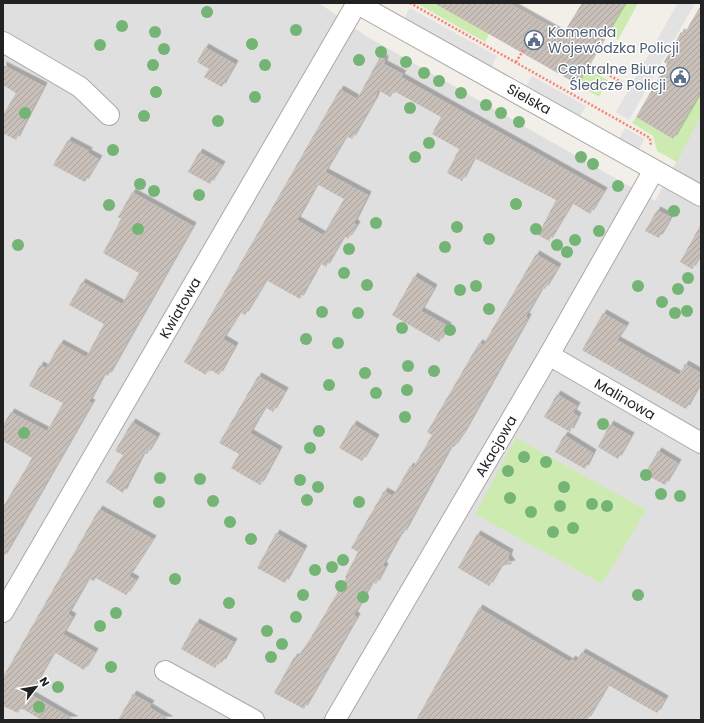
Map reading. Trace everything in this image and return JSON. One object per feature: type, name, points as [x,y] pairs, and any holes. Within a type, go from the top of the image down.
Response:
[{"type":"street","name":"Sielska","points":[[357,3],[653,161],[701,196]]},
{"type":"street","name":"Kwiatowa","points":[[3,612],[357,3]]},
{"type":"street","points":[[3,42],[80,87],[109,114]]},
{"type":"street","name":"Akacjowa","points":[[335,720],[549,355],[653,161]]},
{"type":"street","name":"Malinowa","points":[[549,355],[701,443]]},
{"type":"street","points":[[165,672],[254,720]]},
{"type":"path","points":[[410,3],[650,138],[653,161]]},
{"type":"path","points":[[516,62],[524,49]]},
{"type":"path","points":[[589,64],[623,83]]},
{"type":"shaded area","points":[[3,3],[319,3],[366,36],[655,201],[701,116],[701,720],[3,720]]},
{"type":"shaded area","points":[[678,3],[695,3],[629,120],[616,112]]},
{"type":"shaded area","points":[[410,8],[497,56],[490,70],[403,21]]},
{"type":"shaded area","points":[[532,76],[586,106],[578,119],[524,89]]},
{"type":"shaded area","points":[[625,128],[645,139],[637,152],[618,141]]},
{"type":"green space","points":[[416,3],[448,3],[489,34],[485,42]]},
{"type":"green space","points":[[625,3],[638,3],[618,40],[608,33]]},
{"type":"green space","points":[[586,68],[608,80],[599,97],[577,84]]},
{"type":"green space","points":[[701,91],[701,116],[677,162],[657,151],[653,136],[632,123],[636,117],[673,139]]},
{"type":"green space","points":[[516,438],[646,510],[602,584],[475,514]]},
{"type":"building","name":"Komenda Wojewódzka Policji","points":[[434,3],[508,3],[563,34],[582,3],[625,3],[577,84]]},
{"type":"building","name":"Centralne Biuro Śledcze Policji","points":[[701,5],[701,91],[673,139],[636,117],[667,64],[664,62],[681,32],[684,34]]},
{"type":"building","points":[[205,47],[235,64],[222,87],[204,77],[209,69],[197,62]]},
{"type":"building","points":[[380,57],[385,59],[384,64],[403,74],[401,77],[604,191],[590,214],[572,203],[549,241],[538,235],[556,200],[474,158],[462,181],[447,173],[459,149],[432,134],[441,117],[394,91],[390,97],[378,90],[375,99],[352,139],[346,136],[325,172],[368,195],[354,223],[357,225],[348,239],[344,236],[326,267],[320,263],[300,299],[266,280],[245,315],[240,312],[223,339],[235,346],[219,375],[209,369],[206,375],[184,362],[340,89],[357,99]],"holes":[[[317,184],[344,199],[323,235],[297,220]]]},
{"type":"building","points":[[3,65],[44,86],[16,140],[3,133],[3,115],[16,93],[3,85]]},
{"type":"building","points":[[68,140],[89,151],[88,153],[99,159],[85,182],[53,165]]},
{"type":"building","points":[[199,152],[222,165],[210,184],[188,172]]},
{"type":"building","points":[[132,192],[193,226],[108,376],[104,374],[89,402],[92,403],[3,558],[3,507],[32,458],[3,441],[3,425],[11,412],[47,431],[63,403],[29,386],[40,365],[46,368],[60,343],[86,357],[104,324],[69,305],[82,282],[122,304],[139,273],[103,253],[121,219],[118,217]]},
{"type":"building","points":[[657,210],[671,217],[659,238],[645,231]]},
{"type":"building","points":[[701,224],[701,254],[692,269],[680,262]]},
{"type":"building","points":[[536,254],[558,267],[545,289],[542,288],[526,316],[528,318],[464,432],[454,447],[451,446],[403,534],[401,533],[383,565],[385,567],[376,584],[372,582],[354,615],[357,617],[304,709],[274,693],[294,657],[297,658],[310,639],[346,578],[345,577],[358,552],[351,548],[384,491],[393,496],[410,466],[413,468],[432,435],[427,432],[479,343],[483,345]]},
{"type":"building","points":[[414,276],[434,288],[421,311],[448,326],[439,342],[392,315]]},
{"type":"building","points":[[603,313],[626,326],[617,340],[679,375],[685,364],[701,373],[701,382],[686,409],[582,350]]},
{"type":"building","points":[[258,376],[285,391],[273,412],[265,407],[250,433],[279,450],[260,485],[231,468],[239,454],[219,443]]},
{"type":"building","points":[[557,394],[577,406],[573,413],[578,416],[570,432],[544,417]]},
{"type":"building","points":[[132,422],[157,437],[147,454],[144,452],[123,493],[106,482],[123,455],[115,451]]},
{"type":"building","points":[[353,424],[376,438],[362,461],[339,448]]},
{"type":"building","points":[[610,424],[631,436],[618,459],[598,447]]},
{"type":"building","points":[[564,435],[593,453],[585,469],[555,452]]},
{"type":"building","points":[[658,451],[678,463],[665,485],[645,474]]},
{"type":"building","points":[[99,509],[153,539],[129,576],[136,580],[126,595],[96,578],[94,581],[88,579],[68,614],[73,617],[63,634],[95,652],[84,670],[54,652],[30,694],[75,720],[42,720],[21,708],[18,713],[3,706],[3,677]]},
{"type":"building","points":[[276,533],[304,549],[285,583],[257,568]]},
{"type":"building","points":[[477,534],[510,553],[508,558],[512,564],[501,566],[489,586],[458,568]]},
{"type":"building","points":[[479,608],[570,662],[572,659],[576,662],[582,652],[665,699],[657,713],[608,685],[587,720],[416,720]]},
{"type":"building","points":[[196,622],[234,642],[222,663],[219,661],[215,668],[181,649]]},
{"type":"building","points":[[133,694],[151,704],[149,707],[170,720],[118,720]]},
{"type":"place","name":"Komenda Wojewódzka Policji","points":[[534,40]]},
{"type":"place","name":"Centralne Biuro Śledcze Policji","points":[[680,77]]}]
